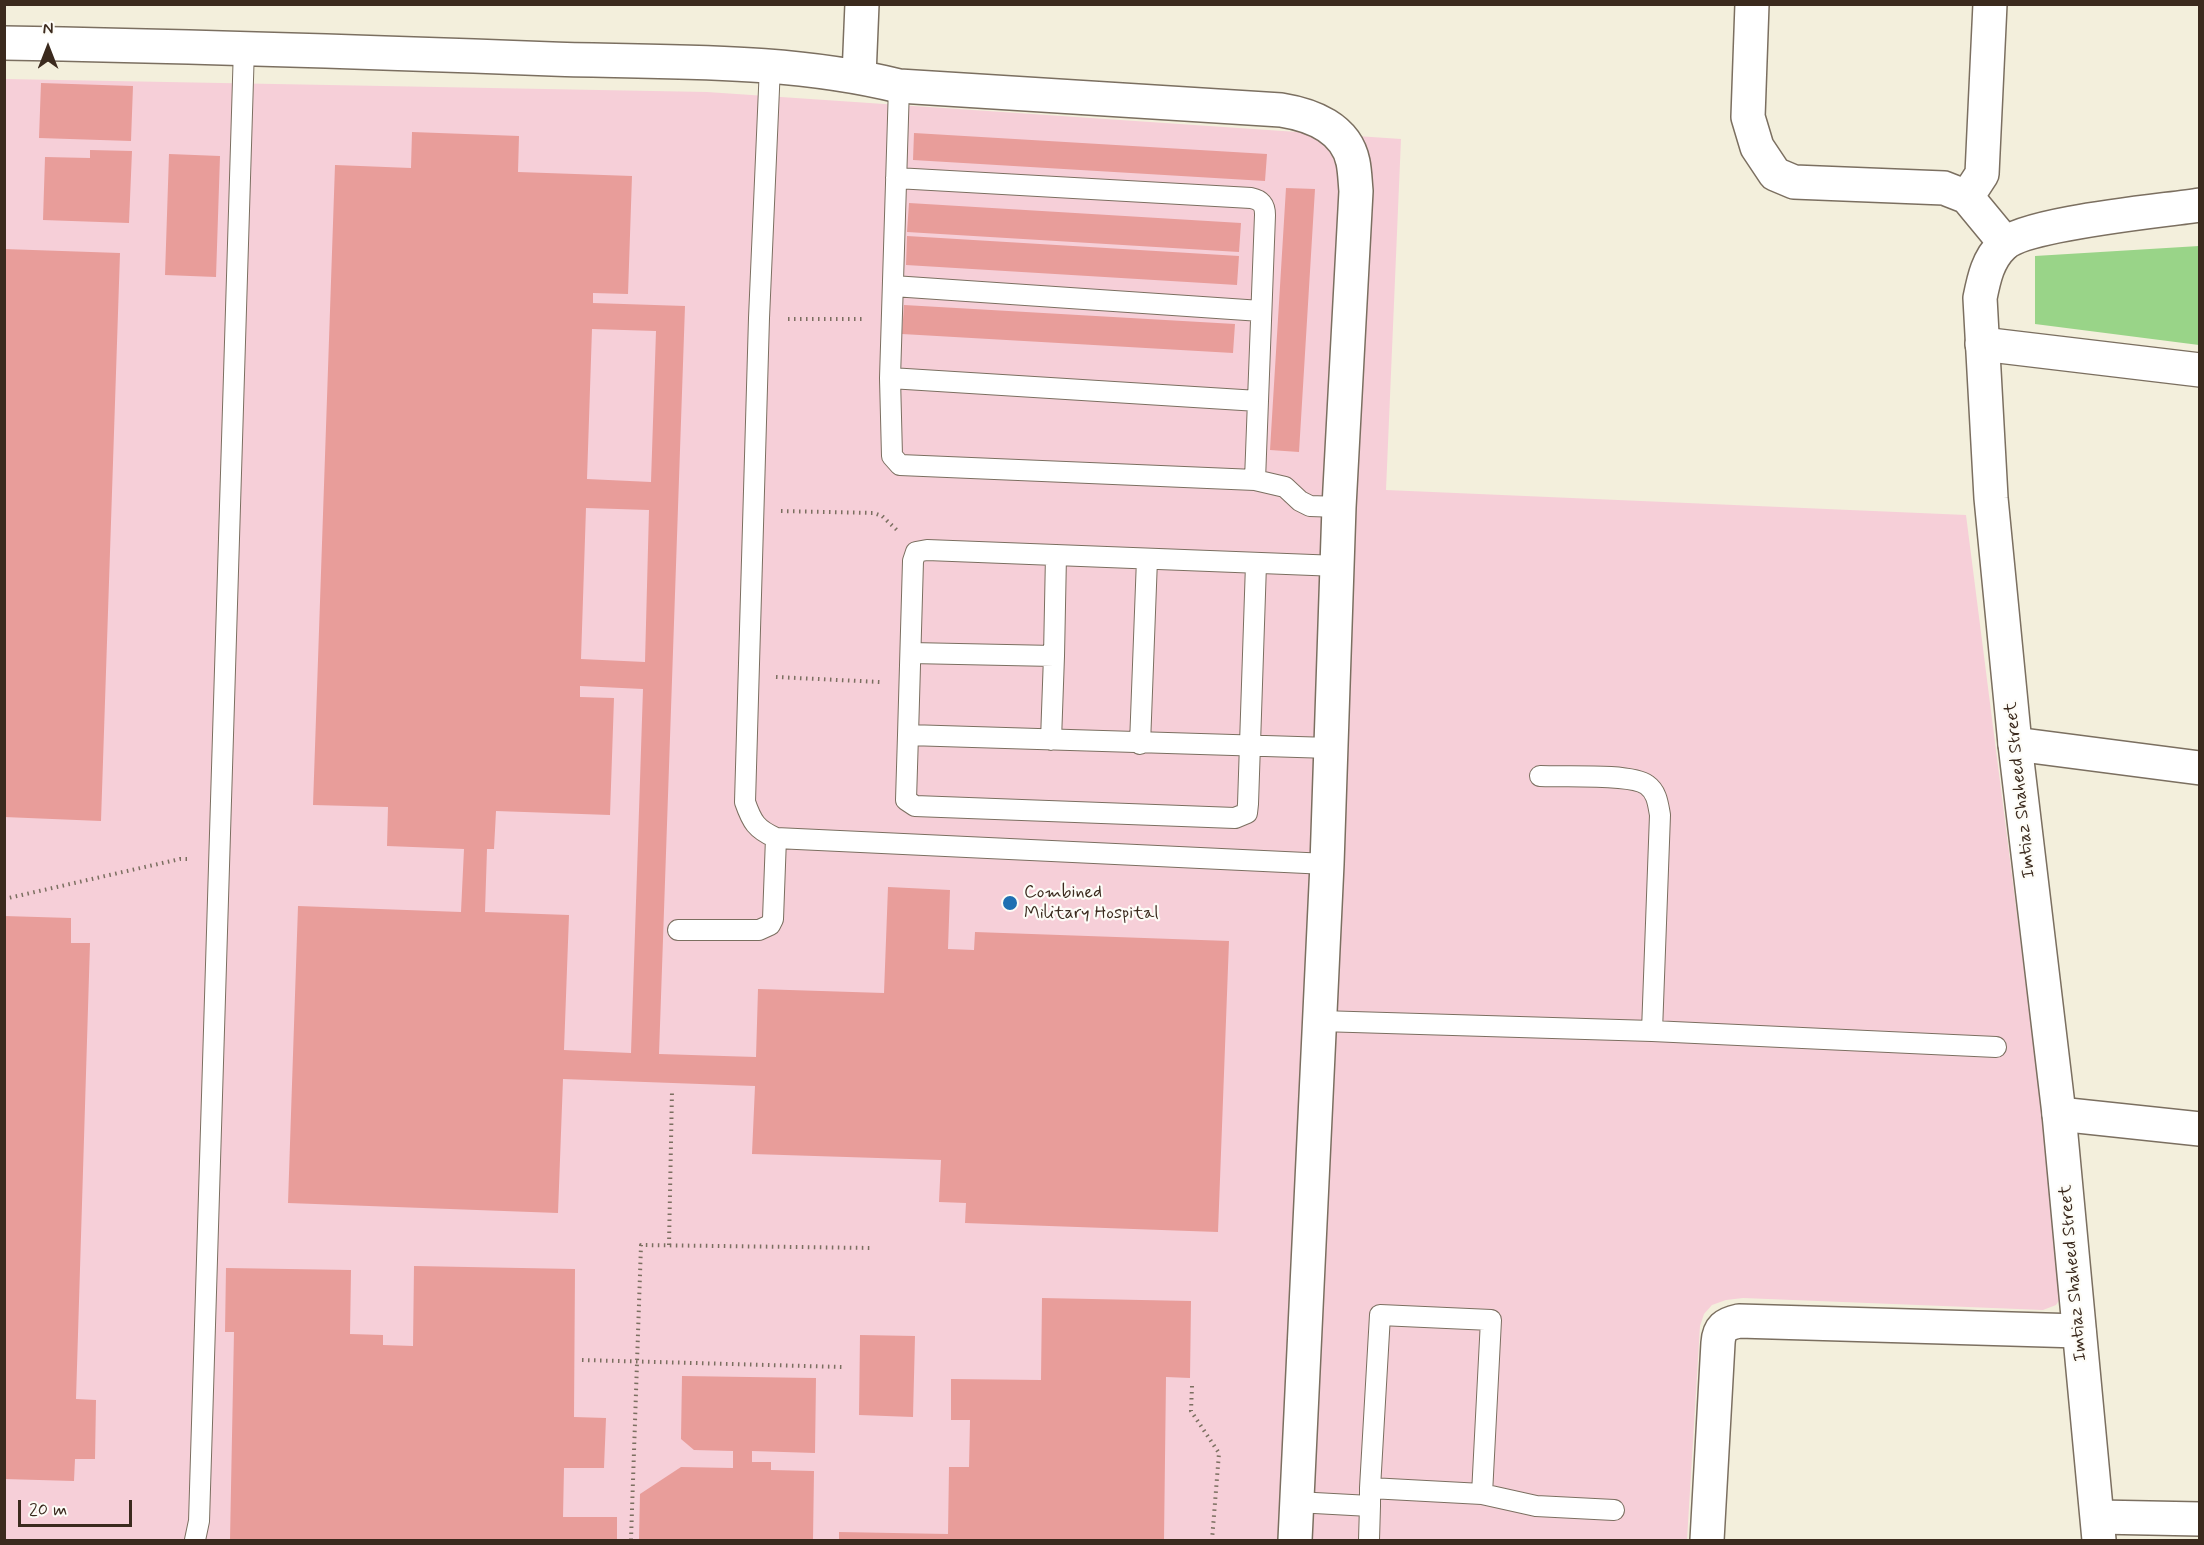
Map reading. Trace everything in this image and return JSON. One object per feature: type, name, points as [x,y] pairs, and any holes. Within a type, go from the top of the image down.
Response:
[{"type":"street","points":[[859,76],[862,4]]},
{"type":"street","points":[[1752,4],[1748,117],[1757,147],[1775,174],[1794,183],[1944,188],[1967,197],[2005,243],[2040,229],[2199,205]]},
{"type":"street","points":[[1967,197],[1982,174],[1990,4]]},
{"type":"street","points":[[4,43],[244,47],[770,66],[859,76],[899,86],[1281,110],[1298,113],[1330,126],[1342,140],[1353,160],[1356,191],[1339,507],[1327,864],[1294,1540]]},
{"type":"street","name":"Imtiaz Shaheed Street","points":[[2005,243],[1994,255],[1984,276],[1980,298],[1991,498],[2015,744],[2059,1114],[2098,1528]]},
{"type":"street","points":[[1982,344],[2199,370]]},
{"type":"street","points":[[2015,744],[2199,768]]},
{"type":"street","points":[[2059,1114],[2199,1129]]},
{"type":"street","points":[[1707,1540],[1719,1332],[1729,1323],[1739,1321],[2079,1331]]},
{"type":"street","points":[[2098,1528],[2199,1519]]},
{"type":"lane","points":[[195,1540],[200,1509],[244,47]]},
{"type":"lane","points":[[770,66],[759,318],[748,676],[745,802],[751,819],[762,831],[776,838],[1327,864]]},
{"type":"lane","points":[[899,86],[890,378],[892,456],[900,465],[1255,480],[1286,487],[1299,501],[1310,506],[1339,507]]},
{"type":"lane","points":[[896,178],[1258,199],[1265,208],[1255,480]]},
{"type":"lane","points":[[893,286],[1261,311]]},
{"type":"lane","points":[[890,378],[1258,401]]},
{"type":"lane","points":[[1256,564],[1247,813],[1234,818],[915,806],[906,800],[913,561],[916,552],[927,550],[1338,566]]},
{"type":"lane","points":[[1051,740],[1056,555]]},
{"type":"lane","points":[[1140,744],[1147,559]]},
{"type":"lane","points":[[911,653],[1054,656]]},
{"type":"lane","points":[[908,735],[1140,744],[1330,748]]},
{"type":"lane","points":[[1539,776],[1634,779],[1648,786],[1657,799],[1660,815],[1652,1031]]},
{"type":"lane","points":[[678,930],[759,930],[770,925],[773,920],[776,838]]},
{"type":"lane","points":[[1320,1021],[1652,1031],[1996,1047]]},
{"type":"lane","points":[[1369,1540],[1380,1315],[1491,1320],[1482,1494]]},
{"type":"lane","points":[[1296,1502],[1370,1497],[1482,1494],[1536,1506],[1614,1510]]},
{"type":"path","points":[[759,318],[892,319]]},
{"type":"path","points":[[753,510],[874,513],[889,521],[916,552]]},
{"type":"path","points":[[748,676],[910,684]]},
{"type":"path","points":[[4,899],[180,859],[220,859]]},
{"type":"path","points":[[669,1245],[672,1092]]},
{"type":"path","points":[[631,1540],[641,1245],[872,1248]]},
{"type":"path","points":[[582,1360],[842,1367]]},
{"type":"path","points":[[1192,1386],[1191,1411],[1219,1453],[1212,1540]]},
{"type":"shaded area","name":"Combined Military Hospital","points":[[5,79],[707,92],[1401,139],[1386,490],[1966,515],[2065,1291],[2056,1305],[2043,1310],[1743,1298],[1712,1305],[1704,1314],[1700,1326],[1687,1540],[5,1540]]},
{"type":"green space","points":[[2199,246],[2199,345],[2035,324],[2035,256]]},
{"type":"building","points":[[41,83],[133,86],[131,141],[39,138]]},
{"type":"building","points":[[412,132],[519,136],[518,172],[632,176],[628,294],[593,293],[593,303],[685,306],[659,1054],[756,1057],[758,989],[884,993],[888,887],[950,890],[948,949],[974,950],[975,932],[1229,941],[1218,1232],[965,1223],[966,1203],[939,1202],[941,1160],[752,1154],[755,1086],[563,1079],[558,1213],[288,1203],[298,906],[461,912],[464,849],[387,846],[388,807],[313,805],[335,165],[411,168]],"holes":[[[592,329],[656,331],[651,482],[587,479]],[[586,508],[649,510],[645,662],[581,659]],[[580,686],[643,689],[631,1053],[564,1050],[569,915],[485,912],[487,849],[494,849],[496,811],[610,815],[614,698],[580,697]]]},
{"type":"building","points":[[914,133],[1267,154],[1265,181],[913,160]]},
{"type":"building","points":[[90,150],[132,151],[129,223],[43,220],[45,157],[90,158]]},
{"type":"building","points":[[169,154],[220,156],[216,277],[165,275]]},
{"type":"building","points":[[1286,188],[1315,189],[1299,452],[1270,450]]},
{"type":"building","points":[[909,203],[1241,223],[1239,252],[907,232]]},
{"type":"building","points":[[907,236],[1239,256],[1237,285],[906,265]]},
{"type":"building","points":[[4,249],[120,253],[101,821],[4,817]]},
{"type":"building","points":[[904,305],[1235,324],[1233,353],[902,334]]},
{"type":"building","points":[[4,916],[71,918],[71,943],[90,943],[76,1399],[96,1400],[95,1459],[75,1459],[74,1481],[4,1479]]},
{"type":"building","points":[[414,1266],[575,1269],[574,1417],[606,1418],[604,1468],[564,1468],[563,1517],[617,1517],[617,1540],[230,1540],[234,1332],[225,1332],[226,1268],[351,1270],[350,1334],[383,1335],[383,1345],[413,1346]]},
{"type":"building","points":[[1042,1298],[1191,1301],[1190,1378],[1166,1377],[1164,1540],[839,1540],[839,1532],[948,1534],[949,1467],[969,1467],[970,1420],[951,1420],[951,1379],[1041,1380]]},
{"type":"building","points":[[860,1335],[915,1336],[913,1417],[859,1415]]},
{"type":"building","points":[[682,1376],[816,1378],[815,1453],[752,1451],[752,1462],[771,1462],[771,1470],[814,1471],[813,1540],[639,1540],[640,1494],[681,1467],[733,1468],[733,1451],[694,1450],[681,1439]]},
{"type":"place","name":"Combined Military Hospital","points":[[1010,903]]}]
